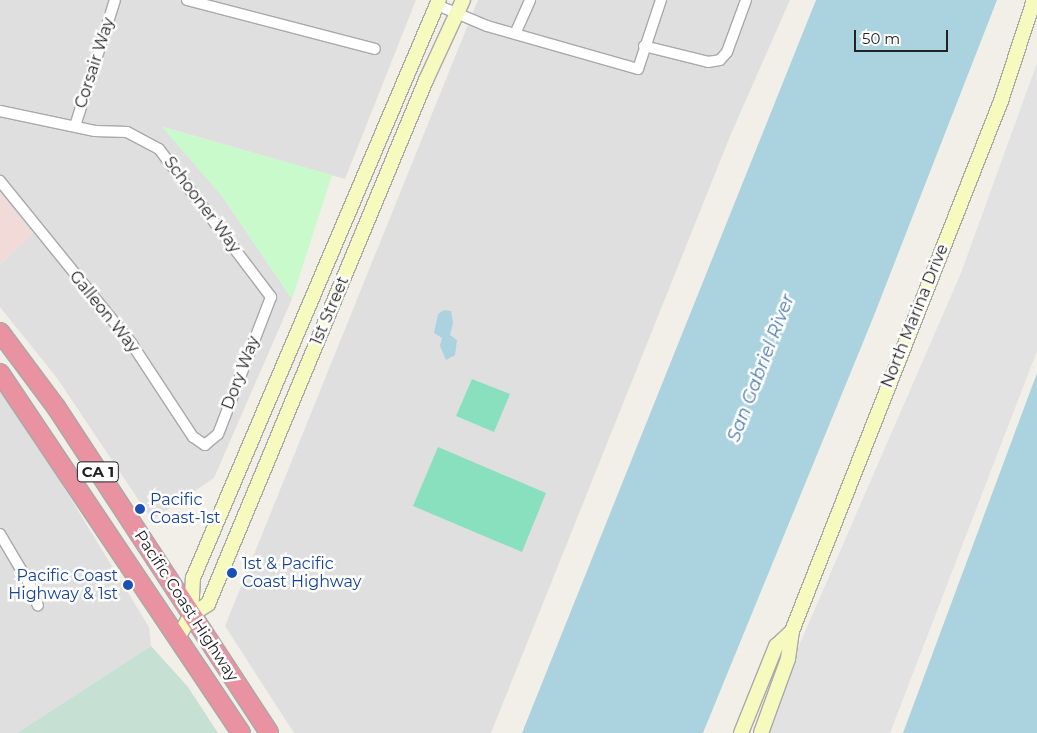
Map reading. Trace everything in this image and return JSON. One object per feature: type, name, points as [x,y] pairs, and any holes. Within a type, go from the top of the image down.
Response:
[{"type":"highway","name":"Pacific Coast Highway","points":[[0,332],[56,406],[269,733]]},
{"type":"highway","name":"Pacific Coast Highway","points":[[0,373],[242,733]]},
{"type":"main road","name":"1st Street","points":[[191,615],[208,604],[426,80],[463,0]]},
{"type":"main road","name":"North Marina Drive","points":[[761,733],[788,659],[792,631],[1001,101],[1034,0]]},
{"type":"main road","name":"1st Street","points":[[178,638],[191,615],[193,578],[438,2]]},
{"type":"main road","name":"North Marina Drive","points":[[741,733],[776,646],[792,631]]},
{"type":"street","name":"Corsair Way","points":[[75,126],[115,0]]},
{"type":"street","points":[[187,0],[375,48]]},
{"type":"street","points":[[515,34],[530,0]]},
{"type":"street","points":[[438,2],[457,13],[515,34],[638,69],[644,46],[661,0]]},
{"type":"street","points":[[644,46],[708,62],[720,60],[727,52],[746,0]]},
{"type":"street","name":"Schooner Way","points":[[0,111],[75,126],[127,132],[159,149],[271,297]]},
{"type":"street","name":"Galleon Way","points":[[0,181],[132,344],[193,437],[205,445]]},
{"type":"street","name":"Dory Way","points":[[205,445],[218,434],[271,297]]},
{"type":"street","points":[[0,534],[30,585],[38,606]]},
{"type":"shaded area","points":[[0,0],[416,0],[345,179],[163,127],[222,196],[292,299],[214,478],[152,520],[57,378],[0,307],[0,264],[32,234],[0,193]]},
{"type":"shaded area","points":[[478,0],[790,0],[731,134],[491,733],[294,733],[225,626]]},
{"type":"shaded area","points":[[1037,63],[1037,351],[890,733],[761,733],[961,273]]},
{"type":"shaded area","points":[[0,193],[33,234],[0,264]]},
{"type":"shaded area","points":[[0,392],[24,422],[149,627],[151,646],[17,733],[0,733]]},
{"type":"green space","points":[[162,127],[332,175],[292,299],[222,196]]},
{"type":"green space","points":[[472,379],[510,394],[494,432],[456,416]]},
{"type":"green space","points":[[438,447],[546,493],[522,552],[413,506]]},
{"type":"green space","points":[[151,646],[188,687],[218,733],[17,733]]},
{"type":"water","name":"San Gabriel River","points":[[816,0],[997,0],[873,318],[703,733],[522,733]]},
{"type":"water","points":[[444,310],[451,311],[453,323],[450,335],[457,340],[455,355],[446,360],[440,346],[442,338],[434,333],[438,314]]},
{"type":"water","points":[[1037,373],[1037,733],[903,733]]},
{"type":"place","name":"Pacific Coast-1st","points":[[140,509]]},
{"type":"place","name":"1st & Pacific Coast Highway","points":[[232,573]]},
{"type":"place","name":"Pacific Coast Highway & 1st","points":[[128,585]]}]
